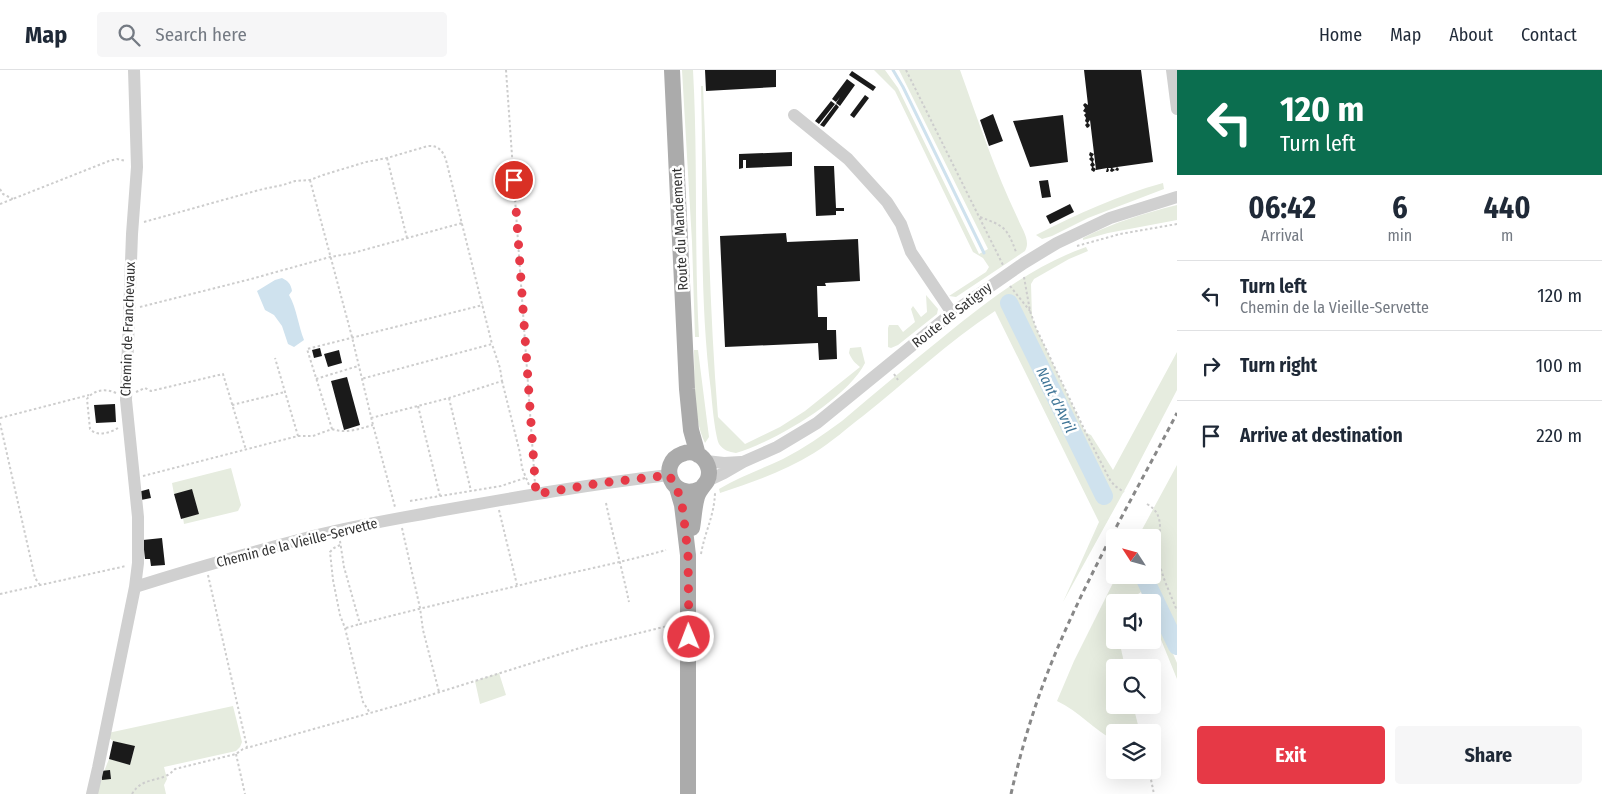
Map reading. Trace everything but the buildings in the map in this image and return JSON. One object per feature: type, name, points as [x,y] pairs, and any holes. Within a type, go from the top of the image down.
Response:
[{"type":"main road","name":"Route du Mandement","points":[[672,70],[687,388],[691,430],[702,458]]},
{"type":"main road","name":"Route du Mandement","points":[[677,456],[682,434],[687,388]]},
{"type":"main road","points":[[688,794],[688,622],[695,555],[694,510],[707,486],[709,473],[702,458],[688,452],[677,456],[670,466],[695,555]]},
{"type":"main road","points":[[673,481],[688,492],[707,486]]},
{"type":"street","name":"Chemin de Franchevaux","points":[[134,70],[138,166],[128,310],[126,398],[138,517],[138,554],[135,587]]},
{"type":"street","points":[[1172,70],[1177,109]]},
{"type":"street","points":[[794,115],[848,159],[887,202],[901,224],[911,252],[952,314]]},
{"type":"street","name":"Route de Satigny","points":[[707,486],[743,462],[777,447],[817,423],[952,314],[1008,278],[1057,243],[1110,218],[1177,196]]},
{"type":"street","name":"Route de Satigny","points":[[702,458],[724,464],[743,462]]},
{"type":"street","name":"Chemin de la Vieille-Servette","points":[[135,587],[308,538],[399,519],[497,500],[601,483],[673,481]]},
{"type":"street","points":[[92,794],[135,587]]},
{"type":"path","points":[[506,70],[534,494]]},
{"type":"path","points":[[906,70],[980,217],[1015,292],[1030,311]]},
{"type":"path","points":[[132,234],[145,221],[258,190],[295,181],[310,180],[366,162],[428,146],[440,149],[446,160],[492,344],[500,368],[525,478],[534,494]]},
{"type":"path","points":[[387,158],[407,238]]},
{"type":"path","points":[[0,204],[109,161],[127,161]]},
{"type":"path","points":[[310,180],[399,519],[420,608],[423,630],[439,692]]},
{"type":"path","points":[[0,189],[3,194],[13,199]]},
{"type":"path","points":[[980,217],[1007,230],[1016,252]]},
{"type":"path","points":[[128,310],[330,257],[352,253],[462,222]]},
{"type":"path","points":[[1073,248],[1120,234],[1177,224]]},
{"type":"path","points":[[1024,277],[1030,311],[1043,344],[1110,480],[1124,492]]},
{"type":"path","points":[[332,430],[307,349],[483,305]]},
{"type":"path","points":[[362,379],[492,344]]},
{"type":"path","points":[[275,358],[298,436]]},
{"type":"path","points":[[316,378],[358,366]]},
{"type":"path","points":[[0,418],[89,395],[100,390],[111,390],[126,398],[145,388],[151,391],[223,374],[246,450]]},
{"type":"path","points":[[371,418],[502,382]]},
{"type":"path","points":[[232,405],[285,392]]},
{"type":"path","points":[[89,395],[87,399],[90,429],[92,432],[99,434],[113,431],[128,422]]},
{"type":"path","points":[[449,398],[471,491]]},
{"type":"path","points":[[418,406],[440,496]]},
{"type":"path","points":[[0,423],[35,578],[40,585]]},
{"type":"path","points":[[134,479],[298,436],[313,436],[332,430],[349,432],[373,425]]},
{"type":"path","points":[[410,501],[501,486],[525,478]]},
{"type":"path","points":[[695,555],[714,510],[707,486]]},
{"type":"path","points":[[497,500],[517,586]]},
{"type":"path","points":[[606,503],[629,602]]},
{"type":"path","points":[[1147,504],[1156,511],[1159,518],[1159,562],[1165,583],[1177,611]]},
{"type":"path","points":[[360,624],[344,567],[340,545],[332,550],[330,556],[333,580],[362,702],[370,713]]},
{"type":"path","points":[[345,628],[420,608],[666,550]]},
{"type":"path","points":[[206,566],[247,748]]},
{"type":"path","points":[[0,594],[124,567]]},
{"type":"path","points":[[132,794],[138,785],[170,775],[175,769],[236,754],[243,748],[370,713],[586,646],[688,622]]},
{"type":"path","points":[[236,754],[245,794]]},
{"type":"path","points":[[1151,779],[1154,794]]},
{"type":"shaded area","points":[[682,70],[693,70],[699,337],[695,337],[692,242]]},
{"type":"shaded area","points":[[874,70],[885,70],[898,88],[979,254],[988,249],[899,70],[960,70],[994,164],[1025,235],[1027,247],[1025,251],[956,297],[949,296],[986,272],[989,267],[983,258],[973,252],[895,91]]},
{"type":"shaded area","points":[[701,86],[703,86],[718,417],[745,444],[780,427],[805,411],[860,367],[850,355],[850,348],[861,347],[865,363],[856,377],[843,391],[808,417],[770,439],[736,453],[724,449],[719,444],[714,419],[707,353],[703,277]]},
{"type":"shaded area","points":[[1163,183],[1164,189],[1088,218],[1052,236],[1042,239],[1036,235],[1098,206],[1130,193]]},
{"type":"shaded area","points":[[1177,205],[1177,220],[1108,233],[1083,240],[1083,238],[1117,223]]},
{"type":"shaded area","points":[[1086,247],[1088,251],[1069,259],[1034,279],[1031,284],[1032,317],[1085,432],[1091,435],[1113,470],[1177,352],[1177,390],[1063,602],[1099,522],[995,311],[944,349],[821,449],[780,471],[720,493],[719,489],[783,459],[821,436],[993,298],[1028,275]],"holes":[[[1012,298],[1106,491],[1100,501],[1004,304],[1012,300]]]},
{"type":"shaded area","points":[[926,295],[938,309],[937,314],[898,345],[891,348],[888,347],[889,325],[898,325],[903,332],[915,322],[911,309],[913,306],[921,317],[927,312]]},
{"type":"shaded area","points":[[694,350],[698,350],[709,437],[705,443],[696,409]]},
{"type":"shaded area","points":[[1177,465],[1177,635],[1161,601],[1161,594],[1158,594],[1153,584],[1161,584],[1161,529],[1142,529]]},
{"type":"shaded area","points":[[231,468],[241,505],[238,511],[184,524],[183,518],[198,514],[192,490],[174,494],[172,483]]},
{"type":"shaded area","points":[[1112,584],[1141,584],[1146,594],[1142,594],[1141,592],[1138,594],[1108,594]]},
{"type":"shaded area","points":[[1106,597],[1106,649],[1121,649],[1123,659],[1106,659],[1106,714],[1135,714],[1138,724],[1106,724],[1106,736],[1057,701],[1074,661]]},
{"type":"shaded area","points":[[1161,626],[1177,663],[1177,679],[1161,640]]},
{"type":"shaded area","points":[[499,673],[506,695],[480,704],[475,681]]},
{"type":"shaded area","points":[[233,706],[242,742],[236,751],[164,767],[167,779],[164,785],[166,794],[95,794],[109,759],[130,764],[135,747],[113,741],[108,737],[108,733]]},
{"type":"water","points":[[282,278],[291,286],[292,291],[289,295],[304,340],[294,347],[288,344],[282,326],[274,315],[265,310],[257,291]]},
{"type":"waterway","name":"Nant d'Avril","points":[[893,70],[984,253]]},
{"type":"waterway","name":"Nant d'Avril","points":[[1009,303],[1104,496]]},
{"type":"waterway","name":"Nant d'Avril","points":[[1147,584],[1177,646]]},
{"type":"railway","points":[[1011,794],[1034,712],[1065,632],[1095,568],[1177,413]]},
{"type":"route","points":[[514,180],[536,494],[601,483],[670,475],[680,495],[683,510],[688,555],[689,637]]}]
